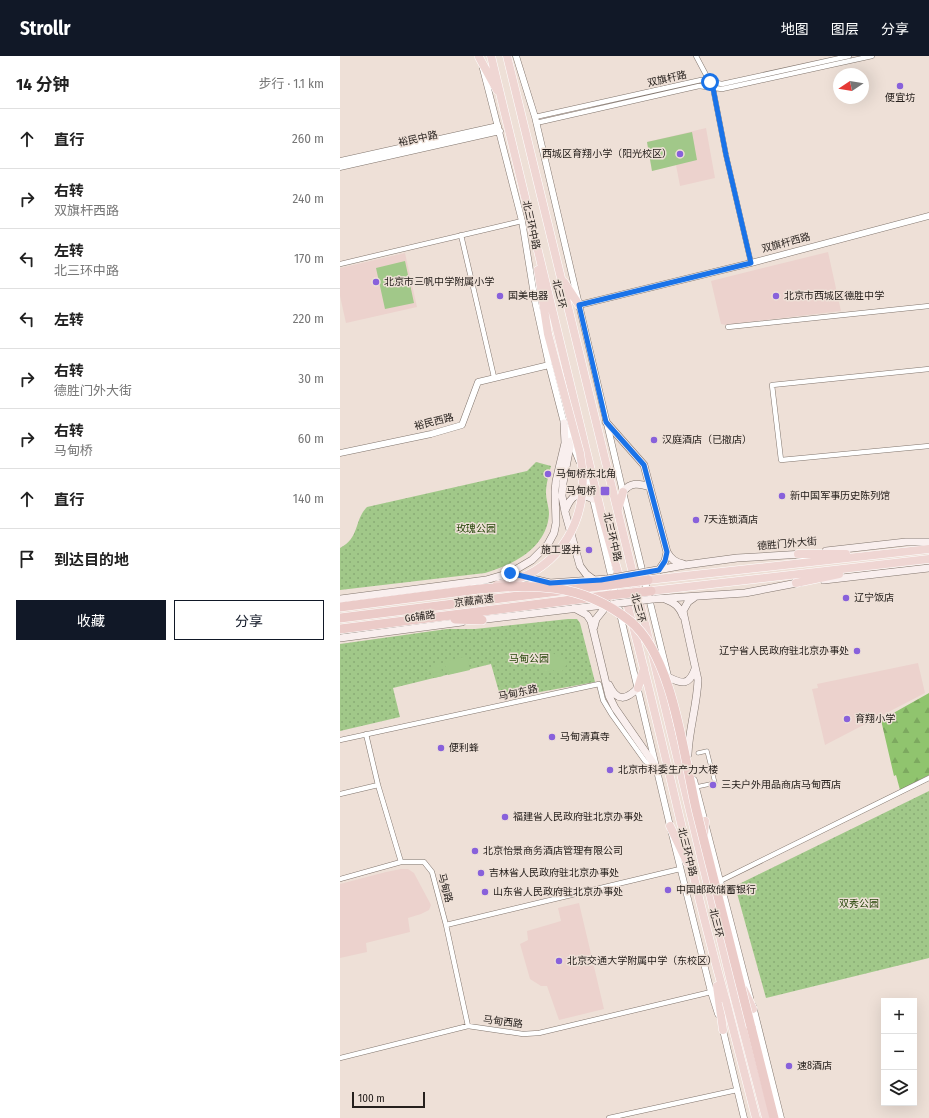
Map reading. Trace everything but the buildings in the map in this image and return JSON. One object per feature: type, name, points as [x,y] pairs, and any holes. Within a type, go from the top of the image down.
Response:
[{"type":"highway","name":"北三环","points":[[491,56],[602,516],[644,667],[694,877],[756,1118]]},
{"type":"highway","name":"北三环","points":[[507,56],[735,999],[766,1118]]},
{"type":"highway","points":[[511,56],[516,94]]},
{"type":"highway","points":[[479,57],[503,102]]},
{"type":"highway","points":[[340,607],[510,582],[528,575],[551,558],[565,543],[577,519],[581,503],[583,466],[548,334],[531,221]]},
{"type":"highway","points":[[560,275],[579,305]]},
{"type":"highway","points":[[618,512],[622,492]]},
{"type":"highway","points":[[593,498],[602,516]]},
{"type":"highway","name":"德胜门外大街","points":[[647,576],[929,549]]},
{"type":"highway","points":[[798,554],[895,553]]},
{"type":"highway","points":[[611,601],[929,559]]},
{"type":"highway","points":[[796,583],[897,563]]},
{"type":"highway","points":[[603,581],[647,576]]},
{"type":"highway","name":"京藏高速","points":[[340,618],[536,593],[603,581]]},
{"type":"highway","points":[[470,587],[529,586],[561,589],[580,593],[602,604],[630,622],[641,634],[653,652],[673,704],[694,802],[778,1118]]},
{"type":"highway","points":[[470,587],[521,595]]},
{"type":"highway","name":"京藏高速","points":[[340,629],[426,618],[611,601]]},
{"type":"highway","points":[[426,618],[482,620]]},
{"type":"highway","points":[[654,662],[668,677]]},
{"type":"highway","points":[[638,688],[644,667]]},
{"type":"highway","points":[[703,863],[705,821]]},
{"type":"highway","points":[[670,826],[694,877]]},
{"type":"highway","points":[[723,948],[753,1009]]},
{"type":"highway","points":[[714,957],[723,1030]]},
{"type":"main road","points":[[606,422],[644,465],[667,552],[665,561],[659,570]]},
{"type":"main road","points":[[340,599],[470,587],[486,580],[510,573],[540,553],[548,544],[554,533],[556,523],[555,491],[565,443],[564,423]]},
{"type":"main road","points":[[571,441],[563,483],[562,496],[565,512],[580,566],[586,574],[603,581]]},
{"type":"main road","points":[[622,492],[626,488],[636,484],[650,487]]},
{"type":"main road","points":[[565,512],[570,500],[575,496],[586,495],[593,498]]},
{"type":"main road","name":"德胜门外大街","points":[[647,576],[659,570],[737,558],[798,554],[906,542],[929,542]]},
{"type":"main road","points":[[667,552],[676,562],[686,565]]},
{"type":"main road","points":[[574,582],[577,578],[580,566]]},
{"type":"main road","points":[[664,598],[745,593],[796,583],[929,568]]},
{"type":"main road","points":[[510,573],[550,583],[603,581]]},
{"type":"main road","points":[[652,595],[664,598],[676,604],[680,608],[684,617]]},
{"type":"main road","points":[[688,754],[688,736],[698,692],[698,680],[684,617],[684,607],[688,602],[699,596]]},
{"type":"main road","points":[[594,628],[596,618],[611,601]]},
{"type":"main road","name":"G6辅路","points":[[340,638],[574,608],[611,601]]},
{"type":"main road","points":[[574,608],[588,615],[594,628],[610,696],[615,708],[656,767]]},
{"type":"main road","points":[[668,677],[683,682],[688,681],[695,669]]},
{"type":"main road","points":[[605,676],[612,692],[617,696],[623,698],[638,688]]},
{"type":"street","name":"北三环中路","points":[[516,56],[535,120],[622,492],[753,1009],[778,1118]]},
{"type":"street","points":[[696,56],[713,88],[726,155],[751,263]]},
{"type":"street","name":"双旗杆路","points":[[535,120],[701,80],[722,84],[849,56]]},
{"type":"street","points":[[535,120],[699,86],[722,89],[872,56]]},
{"type":"street","name":"北三环中路","points":[[479,57],[499,128],[522,221],[535,301],[549,365],[564,423],[593,498],[680,869],[711,992],[723,1030],[744,1118]]},
{"type":"street","name":"裕民中路","points":[[340,161],[499,128]]},
{"type":"street","name":"裕民中路","points":[[340,167],[499,128]]},
{"type":"street","name":"双旗杆西路","points":[[579,305],[751,263],[929,216]]},
{"type":"street","points":[[340,264],[522,221]]},
{"type":"street","points":[[461,235],[494,377]]},
{"type":"street","points":[[728,327],[929,306]]},
{"type":"street","name":"裕民西路","points":[[340,453],[430,434],[462,425],[478,382],[549,365]]},
{"type":"street","points":[[929,369],[772,385],[781,460],[929,446]]},
{"type":"street","name":"马甸东路","points":[[340,740],[598,684],[603,700],[612,715],[645,761],[656,767]]},
{"type":"street","points":[[340,879],[401,862],[378,785],[366,734]]},
{"type":"street","points":[[696,787],[715,783],[707,751],[698,753]]},
{"type":"street","points":[[720,881],[929,778]]},
{"type":"street","points":[[340,794],[378,785]]},
{"type":"street","name":"马甸路","points":[[401,862],[424,862],[432,872],[446,925],[468,1026]]},
{"type":"street","points":[[446,925],[680,869]]},
{"type":"street","name":"马甸西路","points":[[340,1058],[468,1026],[523,1034],[539,1033],[711,992]]},
{"type":"street","points":[[609,1118],[737,1090]]},
{"type":"shaded area","name":"西城区育翔小学（阳光校区）","points":[[706,128],[715,178],[680,186],[676,165],[652,171],[647,142]]},
{"type":"shaded area","name":"北京市西城区德胜中学","points":[[828,252],[841,311],[726,325],[721,324],[711,281]]},
{"type":"shaded area","name":"北京市三帆中学附属小学","points":[[405,253],[417,307],[346,323],[340,296],[340,268]]},
{"type":"shaded area","name":"育翔小学","points":[[918,663],[925,693],[825,745],[812,689],[818,688],[817,684]]},
{"type":"shaded area","points":[[401,869],[408,869],[414,873],[431,905],[429,910],[408,918],[410,932],[366,943],[367,952],[340,958],[340,884]]},
{"type":"shaded area","name":"北京交通大学附属中学（东校区）","points":[[579,903],[604,1009],[559,1020],[547,986],[541,986],[530,979],[520,944],[528,940],[527,931],[561,921],[558,908]]},
{"type":"green space","points":[[692,132],[697,160],[652,171],[647,142]]},
{"type":"green space","points":[[405,261],[414,303],[385,309],[376,268]]},
{"type":"green space","name":"玫瑰公园","points":[[536,462],[551,466],[546,490],[549,509],[547,526],[535,546],[517,560],[496,570],[485,573],[340,590],[340,548],[351,539],[360,517],[367,507],[527,471]]},
{"type":"green space","name":"马甸公园","points":[[577,619],[580,623],[595,682],[501,699],[491,664],[393,688],[400,717],[340,731],[340,644],[447,629],[475,629]]},
{"type":"green space","points":[[550,651],[568,663],[560,674],[551,669],[547,674],[541,669],[543,661]]},
{"type":"green space","points":[[467,656],[470,670],[448,675],[444,662]]},
{"type":"green space","points":[[440,664],[443,676],[434,678],[431,666]]},
{"type":"green space","points":[[929,693],[929,775],[900,790],[896,775],[894,776],[881,720]]},
{"type":"green space","name":"双秀公园","points":[[929,791],[929,958],[766,998],[735,886]]},
{"type":"place","name":"便宜坊","points":[[900,86]]},
{"type":"place","name":"西城区育翔小学（阳光校区）","points":[[680,154]]},
{"type":"place","name":"北京市三帆中学附属小学","points":[[376,282]]},
{"type":"place","name":"国美电器","points":[[500,296]]},
{"type":"place","name":"北京市西城区德胜中学","points":[[776,296]]},
{"type":"place","name":"汉庭酒店（已撤店）","points":[[654,440]]},
{"type":"place","name":"马甸桥东北角","points":[[548,474]]},
{"type":"place","name":"马甸桥","points":[[605,491]]},
{"type":"place","name":"新中国军事历史陈列馆","points":[[782,496]]},
{"type":"place","name":"7天连锁酒店","points":[[696,520]]},
{"type":"place","name":"施工竖井","points":[[589,550]]},
{"type":"place","name":"辽宁饭店","points":[[846,598]]},
{"type":"place","name":"辽宁省人民政府驻北京办事处","points":[[857,651]]},
{"type":"place","name":"育翔小学","points":[[847,719]]},
{"type":"place","name":"马甸清真寺","points":[[552,737]]},
{"type":"place","name":"便利蜂","points":[[441,748]]},
{"type":"place","name":"北京市科委生产力大楼","points":[[610,770]]},
{"type":"place","name":"三夫户外用品商店马甸西店","points":[[713,785]]},
{"type":"place","name":"福建省人民政府驻北京办事处","points":[[505,817]]},
{"type":"place","name":"北京怡景商务酒店管理有限公司","points":[[475,851]]},
{"type":"place","name":"吉林省人民政府驻北京办事处","points":[[481,873]]},
{"type":"place","name":"中国邮政储蓄银行","points":[[668,890]]},
{"type":"place","name":"山东省人民政府驻北京办事处","points":[[485,892]]},
{"type":"place","name":"北京交通大学附属中学（东校区）","points":[[559,961]]},
{"type":"place","name":"速8酒店","points":[[789,1066]]},
{"type":"route","points":[[510,573],[550,583],[607,579],[659,570],[665,561],[667,552],[644,465],[606,422],[579,305],[751,263],[726,155],[713,88],[710,82]]}]
